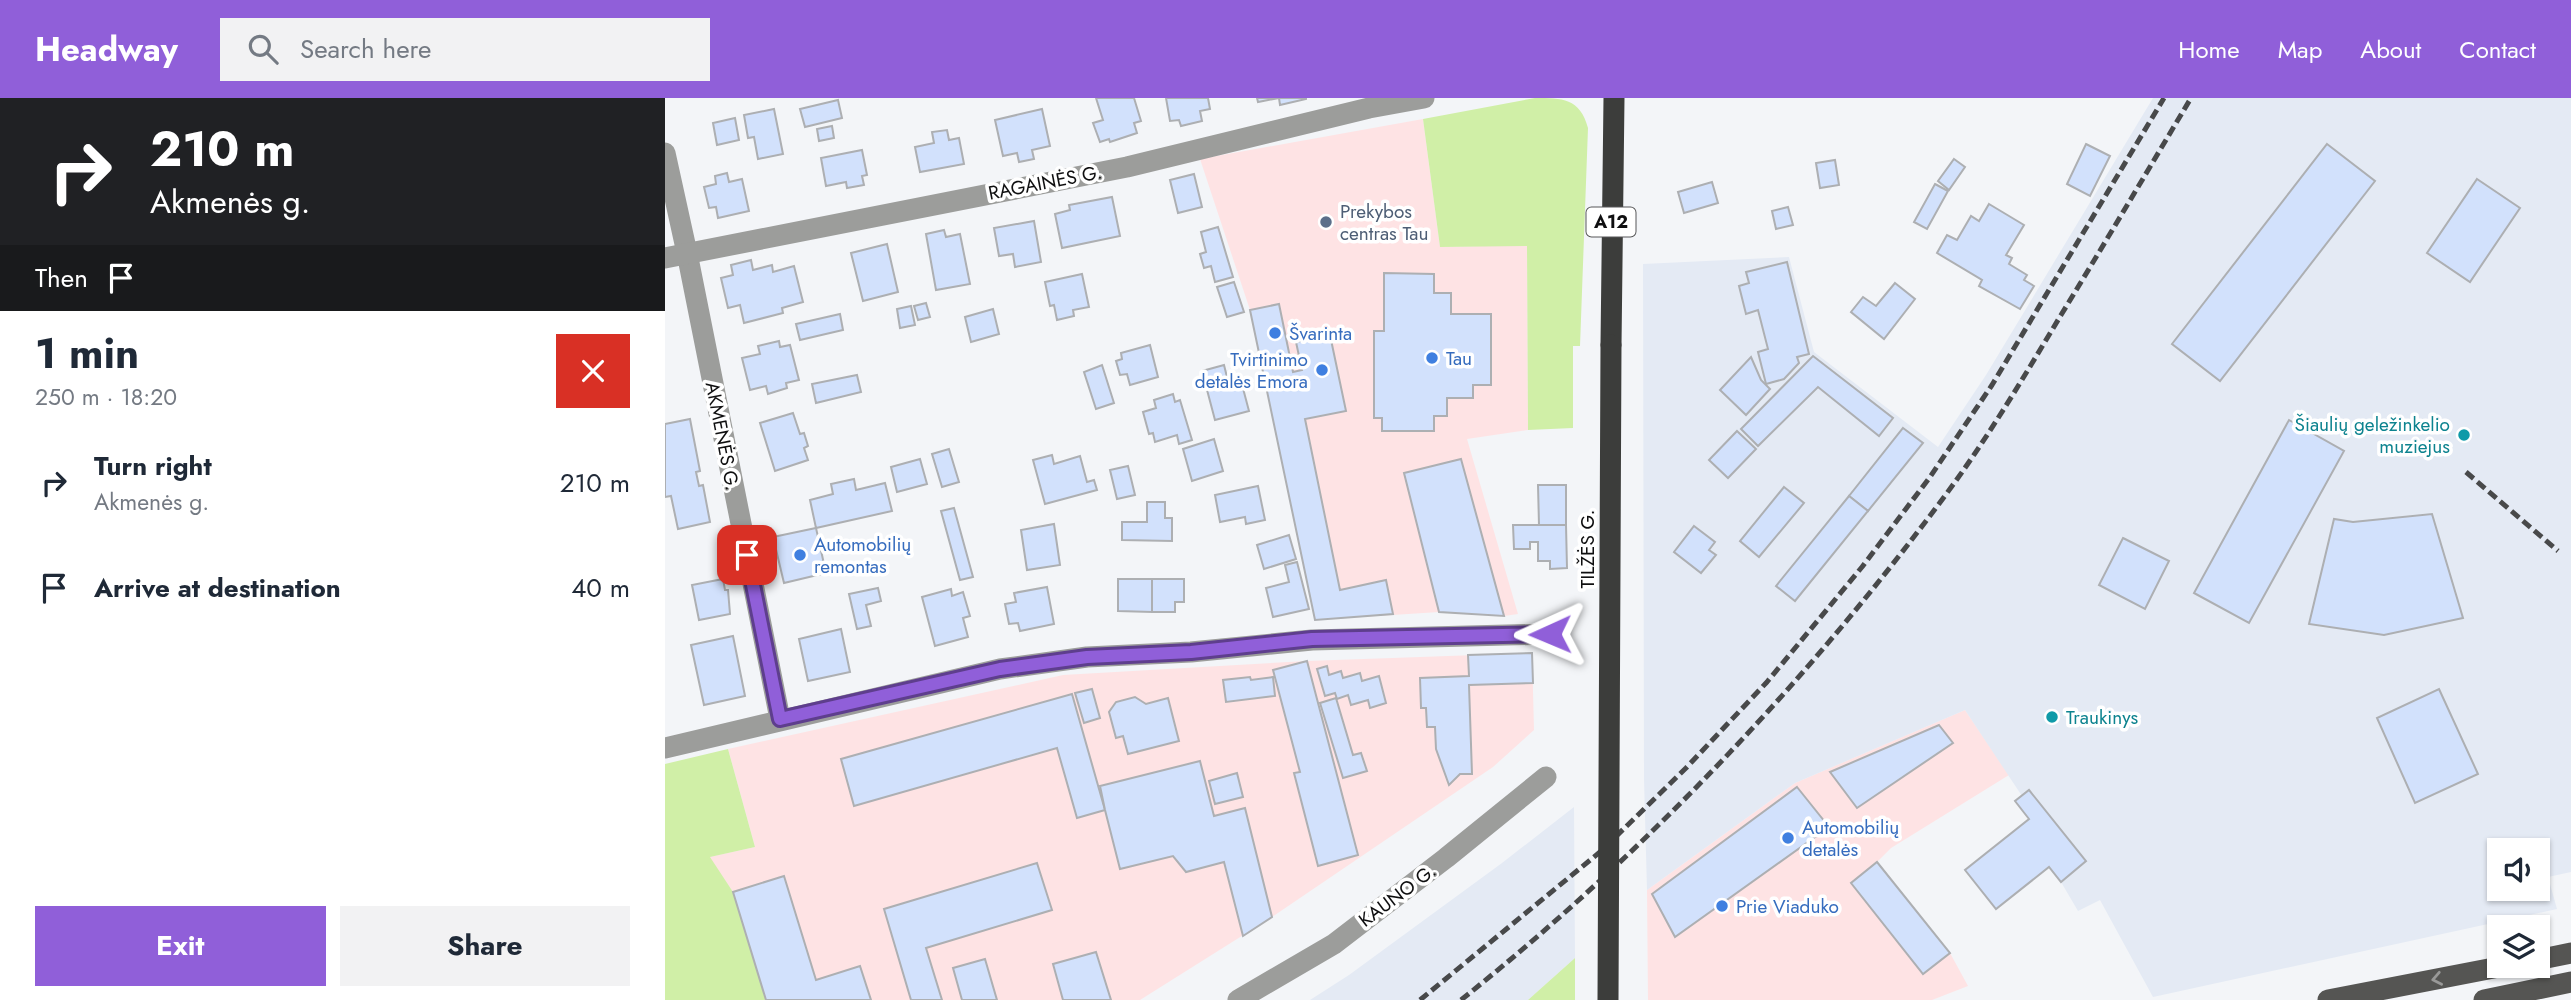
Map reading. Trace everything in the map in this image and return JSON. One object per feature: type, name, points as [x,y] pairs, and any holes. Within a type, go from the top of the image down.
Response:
[{"type":"highway","name":"TILŽĖS G.","points":[[1608,1000],[1614,98]]},
{"type":"main road","points":[[2550,957],[2571,953]]},
{"type":"main road","points":[[2328,1000],[2487,969]]},
{"type":"main road","points":[[2484,1000],[2571,982]]},
{"type":"street","name":"RAGAINĖS G.","points":[[665,258],[1127,167],[1369,108],[1424,98]]},
{"type":"street","name":"AKMENĖS G.","points":[[665,152],[780,719]]},
{"type":"street","points":[[665,748],[1000,669],[1087,657],[1191,652],[1312,639],[1550,634]]},
{"type":"street","name":"KAUNO G.","points":[[1238,1000],[1334,944],[1546,777]]},
{"type":"shaded area","points":[[2153,98],[2571,98],[2571,872],[2550,877],[2550,838],[2487,838],[2487,901],[2550,901],[2550,884],[2557,909],[2529,915],[2487,915],[2487,924],[2153,997],[2100,900],[2078,911],[2061,882],[2086,861],[2029,790],[2022,796],[1965,710],[1795,783],[1647,890],[1644,779],[1643,264],[1789,257],[1814,352],[1938,447],[1986,375]]},
{"type":"shaded area","points":[[1423,119],[1440,247],[1527,245],[1528,430],[1467,439],[1518,614],[1504,616],[1439,612],[1315,620],[1250,310],[1200,159]]},
{"type":"shaded area","points":[[1532,653],[1534,730],[1493,767],[1272,917],[1140,1000],[766,1000],[733,892],[709,857],[755,847],[728,749],[1063,675],[1307,661]]},
{"type":"shaded area","points":[[1965,710],[2009,775],[1891,848],[1877,862],[1950,953],[1968,986],[1932,1000],[1648,1000],[1647,890],[1795,783]]},
{"type":"shaded area","points":[[1574,807],[1575,958],[1528,1000],[1310,1000],[1349,975]]},
{"type":"green space","points":[[1535,98],[1554,98],[1575,105],[1585,118],[1588,128],[1580,346],[1573,346],[1573,428],[1528,430],[1527,246],[1440,247],[1423,119]]},
{"type":"green space","points":[[728,749],[755,847],[710,857],[733,892],[766,1000],[665,1000],[665,764]]},
{"type":"green space","points":[[1575,958],[1575,1000],[1528,1000]]},
{"type":"building","points":[[1096,98],[1134,98],[1141,121],[1134,123],[1137,133],[1110,142],[1109,139],[1100,142],[1093,123],[1103,120]]},
{"type":"building","points":[[1166,98],[1208,98],[1210,109],[1200,111],[1202,121],[1181,126],[1179,120],[1170,121]]},
{"type":"building","points":[[1257,98],[1279,98],[1258,102]]},
{"type":"building","points":[[1279,98],[1306,98],[1306,99],[1280,105]]},
{"type":"building","points":[[838,100],[842,118],[805,127],[800,109]]},
{"type":"building","points":[[774,109],[783,154],[758,159],[754,137],[748,138],[744,115]]},
{"type":"building","points":[[1042,109],[1050,146],[1032,150],[1034,159],[1019,162],[1017,153],[1003,156],[995,120]]},
{"type":"building","points":[[735,118],[739,140],[717,145],[713,123]]},
{"type":"building","points":[[832,126],[834,138],[819,141],[817,129]]},
{"type":"building","points":[[947,130],[949,140],[959,138],[964,164],[920,172],[915,147],[934,143],[932,132]]},
{"type":"building","points":[[2086,144],[2110,156],[2090,196],[2067,184]]},
{"type":"building","points":[[2327,144],[2375,181],[2220,381],[2172,344]]},
{"type":"building","points":[[862,150],[867,175],[862,176],[864,185],[847,188],[846,182],[826,186],[821,158]]},
{"type":"building","points":[[1954,159],[1965,167],[1949,190],[1938,181]]},
{"type":"building","points":[[1835,160],[1839,185],[1820,188],[1816,163]]},
{"type":"building","points":[[727,173],[729,182],[742,179],[749,211],[718,218],[716,207],[709,208],[704,187],[716,184],[715,176]]},
{"type":"building","points":[[1194,174],[1202,207],[1178,213],[1170,180]]},
{"type":"building","points":[[2477,179],[2520,208],[2470,282],[2427,253]]},
{"type":"building","points":[[1712,182],[1718,203],[1684,213],[1678,192]]},
{"type":"building","points":[[1935,184],[1948,191],[1927,229],[1914,222]]},
{"type":"building","points":[[1112,197],[1120,236],[1062,248],[1055,214],[1070,210],[1069,205]]},
{"type":"building","points":[[1989,204],[2024,225],[2006,255],[2012,258],[2009,264],[2027,275],[2024,280],[2034,286],[2020,309],[1979,286],[1982,280],[1937,253],[1947,235],[1957,240],[1971,216],[1979,221]]},
{"type":"building","points":[[1788,207],[1793,225],[1776,229],[1772,211]]},
{"type":"building","points":[[1034,221],[1041,262],[1015,267],[1013,254],[999,256],[994,228]]},
{"type":"building","points":[[1218,227],[1233,277],[1215,282],[1211,266],[1204,268],[1200,254],[1206,252],[1201,232]]},
{"type":"building","points":[[944,230],[946,237],[960,234],[970,284],[936,290],[926,234]]},
{"type":"building","points":[[887,244],[898,292],[863,301],[851,253]]},
{"type":"building","points":[[751,260],[753,270],[772,265],[773,272],[794,266],[803,302],[782,308],[783,313],[744,323],[740,305],[728,308],[721,278],[733,275],[731,265]]},
{"type":"building","points":[[1787,262],[1809,354],[1797,357],[1799,363],[1784,379],[1766,384],[1758,352],[1768,349],[1758,310],[1746,314],[1739,286],[1749,283],[1746,272]]},
{"type":"building","name":"Tau","points":[[1384,273],[1434,274],[1434,293],[1451,293],[1451,314],[1491,314],[1491,385],[1473,385],[1473,398],[1447,398],[1447,416],[1434,416],[1434,431],[1382,431],[1382,418],[1374,418],[1374,331],[1384,331]]},
{"type":"building","points":[[1082,274],[1089,307],[1073,310],[1074,316],[1057,320],[1054,305],[1050,306],[1045,282]]},
{"type":"building","points":[[1234,282],[1244,312],[1227,317],[1217,287]]},
{"type":"building","points":[[1895,283],[1915,299],[1884,339],[1851,312],[1863,297],[1876,306]]},
{"type":"building","points":[[926,303],[930,317],[918,320],[914,306]]},
{"type":"building","points":[[1279,304],[1293,372],[1302,370],[1296,342],[1330,335],[1346,411],[1305,419],[1340,590],[1386,580],[1393,614],[1315,620],[1250,310]]},
{"type":"building","points":[[911,306],[915,325],[900,328],[897,309]]},
{"type":"building","points":[[993,309],[999,334],[971,342],[965,317]]},
{"type":"building","points":[[840,314],[843,330],[800,340],[796,324]]},
{"type":"building","points":[[779,341],[780,347],[790,345],[799,380],[786,383],[787,388],[768,394],[766,386],[750,390],[742,358],[760,354],[758,346]]},
{"type":"building","points":[[1150,345],[1158,377],[1130,385],[1127,374],[1120,375],[1116,361],[1122,359],[1121,353]]},
{"type":"building","points":[[1813,356],[1893,418],[1879,436],[1818,387],[1758,446],[1741,429]]},
{"type":"building","points":[[1751,357],[1761,380],[1770,389],[1746,415],[1720,390]]},
{"type":"building","points":[[1102,365],[1114,403],[1096,409],[1084,372]]},
{"type":"building","points":[[1224,365],[1228,381],[1240,377],[1249,411],[1215,420],[1202,371]]},
{"type":"building","points":[[857,375],[861,392],[816,403],[812,384]]},
{"type":"building","points":[[1173,394],[1175,402],[1180,400],[1192,440],[1179,444],[1177,435],[1155,442],[1153,433],[1149,434],[1143,412],[1156,408],[1154,400]]},
{"type":"building","points":[[793,413],[800,434],[804,433],[808,446],[804,448],[808,460],[775,471],[760,423]]},
{"type":"building","points":[[690,419],[700,471],[696,472],[699,486],[703,485],[710,522],[678,529],[671,496],[665,497],[665,424]]},
{"type":"building","points":[[2289,420],[2344,451],[2249,623],[2194,593]]},
{"type":"building","points":[[1903,428],[1923,443],[1868,511],[1849,496]]},
{"type":"building","points":[[1737,431],[1756,449],[1728,478],[1709,460]]},
{"type":"building","points":[[1214,439],[1223,471],[1192,481],[1183,449]]},
{"type":"building","points":[[949,449],[959,482],[942,487],[932,454]]},
{"type":"building","points":[[1052,455],[1054,464],[1080,456],[1087,482],[1094,480],[1097,490],[1045,504],[1033,460]]},
{"type":"building","points":[[920,459],[927,484],[897,492],[891,467]]},
{"type":"building","points":[[1461,459],[1504,616],[1439,612],[1404,473]]},
{"type":"building","points":[[1128,466],[1135,495],[1117,499],[1110,470]]},
{"type":"building","points":[[854,479],[856,490],[885,483],[892,511],[816,528],[810,500],[833,494],[831,484]]},
{"type":"building","points":[[1538,485],[1566,485],[1566,525],[1539,525]]},
{"type":"building","points":[[1258,486],[1265,520],[1246,524],[1245,517],[1220,522],[1215,495]]},
{"type":"building","points":[[1784,487],[1804,503],[1759,557],[1740,541]]},
{"type":"building","points":[[1849,496],[1868,511],[1795,601],[1776,586]]},
{"type":"building","points":[[1147,502],[1165,502],[1165,518],[1172,518],[1172,541],[1122,540],[1122,522],[1147,522]]},
{"type":"building","points":[[954,508],[973,577],[960,580],[941,511]]},
{"type":"building","points":[[2432,514],[2463,618],[2384,635],[2309,624],[2334,519],[2353,522]]},
{"type":"building","points":[[1054,524],[1060,565],[1027,570],[1021,530]]},
{"type":"building","points":[[1513,525],[1566,525],[1567,568],[1550,569],[1550,561],[1538,561],[1538,542],[1530,542],[1530,549],[1514,549]]},
{"type":"building","points":[[1694,526],[1715,542],[1709,550],[1716,555],[1701,573],[1674,552]]},
{"type":"building","name":"Automobilių remontas","points":[[816,528],[826,573],[784,583],[773,537]]},
{"type":"building","points":[[1289,535],[1296,559],[1264,569],[1257,545]]},
{"type":"building","points":[[2123,538],[2169,561],[2145,609],[2099,585]]},
{"type":"building","points":[[1297,562],[1309,609],[1273,617],[1266,588],[1289,582],[1285,565]]},
{"type":"building","points":[[723,579],[725,590],[728,590],[730,614],[699,620],[692,585]]},
{"type":"building","points":[[1118,579],[1152,579],[1152,612],[1118,611]]},
{"type":"building","points":[[1152,579],[1184,579],[1184,602],[1175,602],[1175,612],[1152,612]]},
{"type":"building","points":[[1047,587],[1054,624],[1020,631],[1018,623],[1009,624],[1005,604],[1016,602],[1014,593]]},
{"type":"building","points":[[878,588],[881,601],[866,605],[871,626],[857,629],[849,594]]},
{"type":"building","points":[[951,589],[952,596],[963,592],[970,616],[963,618],[968,637],[935,646],[922,597]]},
{"type":"building","points":[[841,629],[850,672],[808,681],[799,639]]},
{"type":"building","points":[[733,636],[745,696],[704,705],[691,645]]},
{"type":"building","points":[[1532,653],[1533,683],[1469,685],[1472,774],[1460,774],[1449,785],[1436,749],[1435,727],[1427,727],[1426,708],[1421,708],[1420,678],[1469,676],[1468,655]]},
{"type":"building","points":[[1307,661],[1358,855],[1318,866],[1294,773],[1300,772],[1273,670]]},
{"type":"building","points":[[1327,666],[1329,675],[1341,671],[1343,678],[1360,673],[1362,681],[1379,676],[1386,703],[1370,708],[1368,700],[1351,705],[1348,695],[1337,699],[1335,693],[1325,696],[1317,669]]},
{"type":"building","points":[[1250,677],[1251,680],[1273,677],[1275,696],[1226,702],[1223,680]]},
{"type":"building","points":[[1092,689],[1100,718],[1084,723],[1075,693]]},
{"type":"building","points":[[2439,689],[2478,774],[2415,803],[2377,718]]},
{"type":"building","points":[[1072,694],[1105,810],[1077,818],[1057,748],[854,806],[841,759]]},
{"type":"building","points":[[1135,697],[1146,704],[1168,698],[1179,741],[1128,754],[1123,736],[1116,738],[1109,712],[1116,702]]},
{"type":"building","points":[[1336,698],[1353,755],[1361,753],[1367,771],[1343,778],[1320,703]]},
{"type":"building","points":[[1939,725],[1953,743],[1857,808],[1830,772]]},
{"type":"building","points":[[1200,761],[1214,816],[1245,808],[1272,917],[1243,936],[1224,862],[1186,872],[1173,856],[1120,869],[1105,810],[1100,786]]},
{"type":"building","points":[[1237,773],[1243,797],[1215,804],[1209,781]]},
{"type":"building","points":[[1797,787],[1829,827],[1675,937],[1652,894]]},
{"type":"building","points":[[2029,790],[2086,861],[2061,882],[2049,867],[1996,909],[1965,870],[2029,819],[2015,801]]},
{"type":"building","points":[[1877,862],[1950,953],[1923,974],[1851,883]]},
{"type":"building","points":[[1037,863],[1052,910],[926,948],[942,1000],[911,1000],[884,909]]},
{"type":"building","points":[[784,876],[816,980],[860,966],[871,1000],[766,1000],[733,892]]},
{"type":"building","points":[[1096,952],[1111,1000],[1063,1000],[1053,964]]},
{"type":"building","points":[[985,959],[997,1000],[962,1000],[953,968]]},
{"type":"railway","points":[[1420,1000],[1600,852],[1686,768],[1767,682],[1862,567],[1930,477],[1992,385],[2164,98]]},
{"type":"railway","points":[[1461,1000],[1529,944],[1659,825],[1721,762],[1838,631],[1947,493],[1992,427],[2191,98]]},
{"type":"railway","points":[[2466,472],[2558,551]]},
{"type":"place","name":"Prekybos centras Tau","points":[[1326,222]]},
{"type":"place","name":"Švarinta","points":[[1275,333]]},
{"type":"place","name":"Tau","points":[[1432,358]]},
{"type":"place","name":"Tvirtinimo detalės Emora","points":[[1322,370]]},
{"type":"place","name":"Šiaulių geležinkelio muziejus","points":[[2464,435]]},
{"type":"place","name":"Automobilių remontas","points":[[800,555]]},
{"type":"place","name":"Traukinys","points":[[2052,717]]},
{"type":"place","name":"Automobilių detalės","points":[[1788,838]]},
{"type":"place","name":"Prie Viaduko","points":[[1722,906]]},
{"type":"route","points":[[747,555],[780,719],[1000,669],[1087,657],[1191,652],[1312,639],[1550,634]]}]
